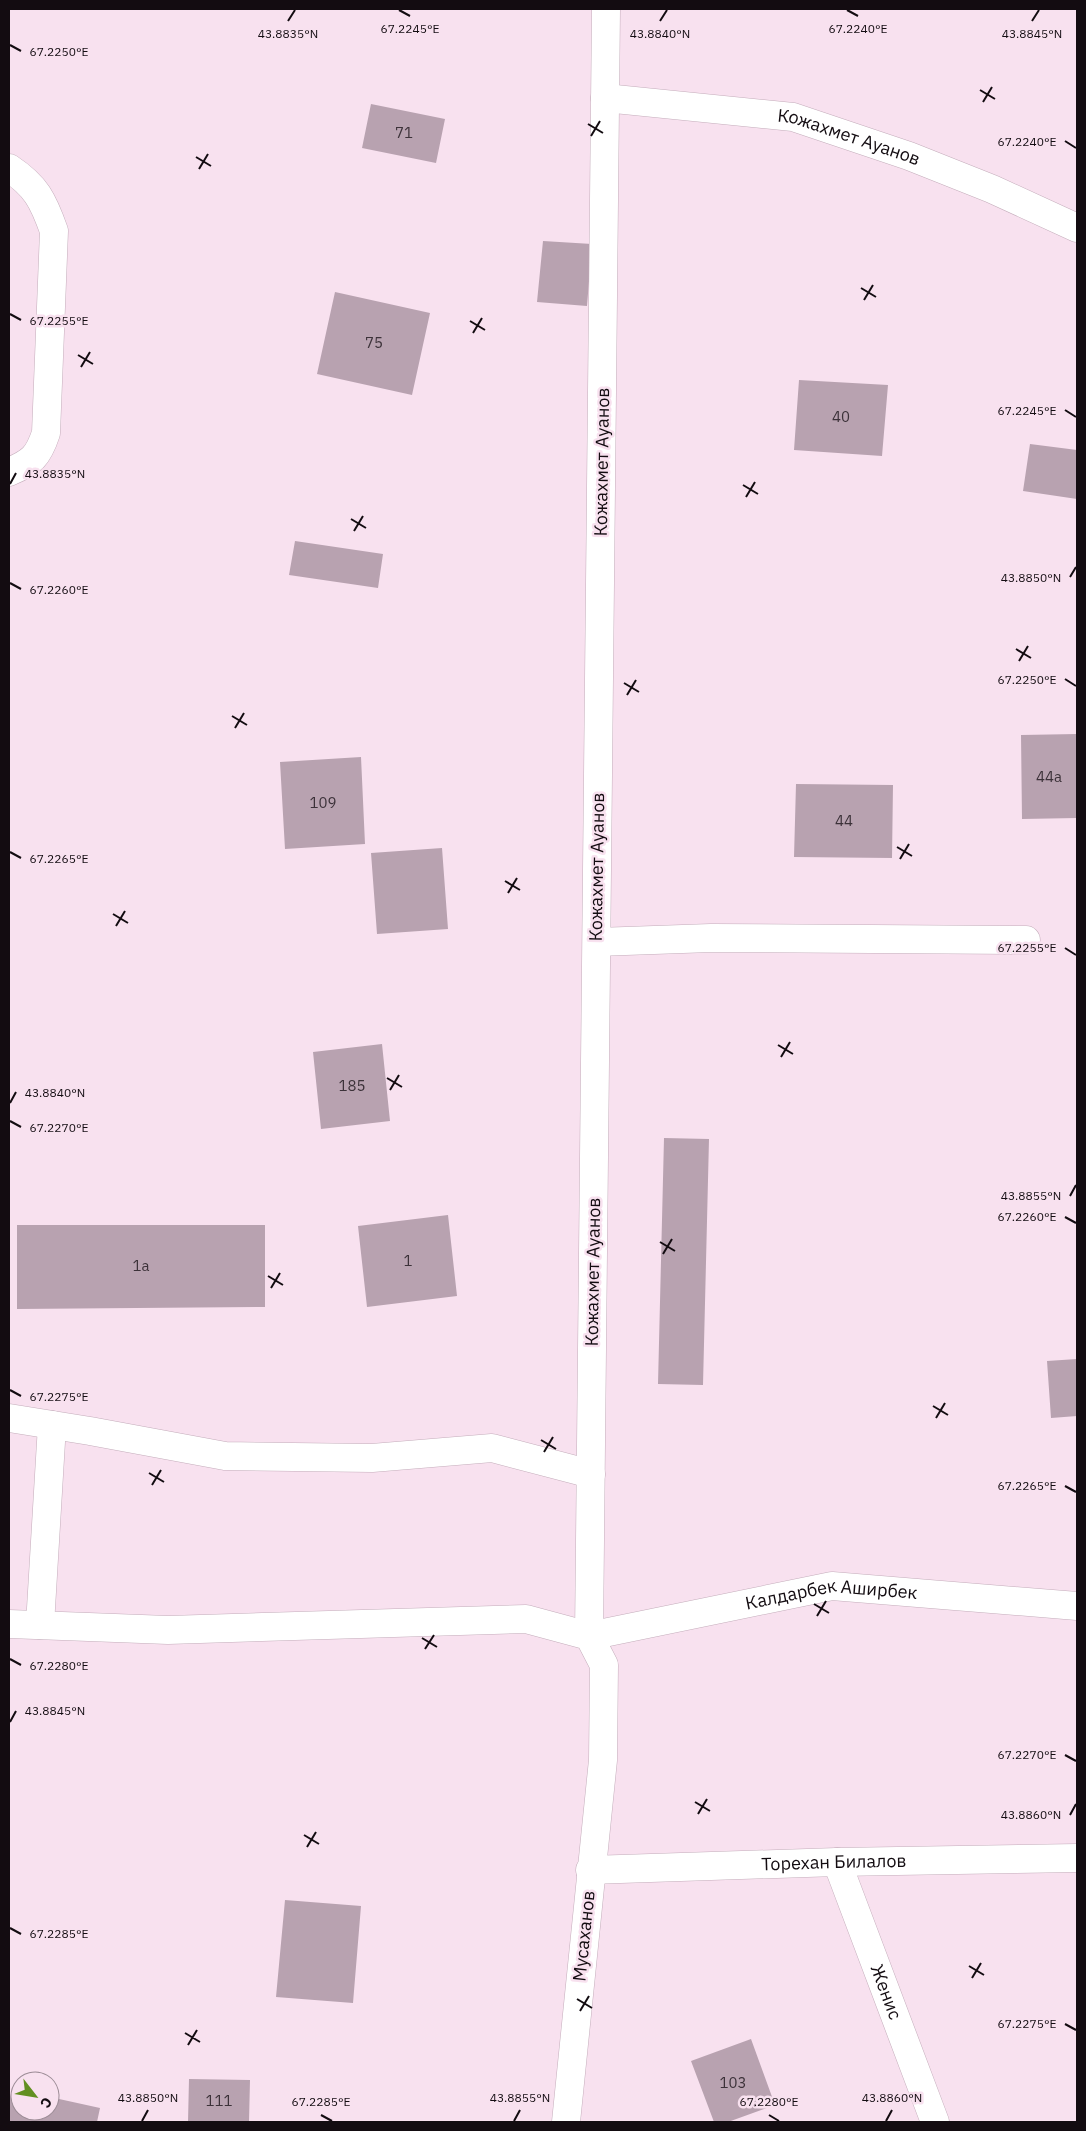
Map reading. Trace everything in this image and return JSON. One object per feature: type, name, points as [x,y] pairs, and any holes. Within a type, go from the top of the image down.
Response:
[{"type":"street","name":"Кожахмет Ауанов","points":[[589,1636],[606,9]]},
{"type":"street","name":"Кожахмет Ауанов","points":[[605,98],[793,117],[909,156],[992,189],[1077,228]]},
{"type":"street","points":[[9,168],[24,178],[44,203],[54,230],[46,433],[40,452],[25,465],[9,472]]},
{"type":"street","points":[[596,942],[711,938],[1026,940]]},
{"type":"street","points":[[9,1418],[225,1456],[372,1458],[492,1448],[591,1474]]},
{"type":"street","points":[[40,1625],[52,1425]]},
{"type":"street","name":"Калдарбек Аширбек","points":[[589,1636],[832,1586],[1077,1606]]},
{"type":"street","points":[[9,1624],[168,1630],[526,1619],[589,1636]]},
{"type":"street","name":"Мусаханов","points":[[566,2122],[590,1870],[603,1760],[604,1665],[589,1636]]},
{"type":"street","name":"Торехан Билалов","points":[[590,1870],[837,1862],[1077,1858]]},
{"type":"street","name":"Женис","points":[[837,1862],[935,2122]]},
{"type":"building","points":[[371,104],[445,119],[436,163],[362,148]]},
{"type":"building","points":[[543,241],[592,244],[587,306],[537,302]]},
{"type":"building","points":[[335,292],[430,313],[412,395],[317,374]]},
{"type":"building","points":[[799,380],[888,385],[882,456],[794,450]]},
{"type":"building","points":[[1030,444],[1077,450],[1077,499],[1023,491]]},
{"type":"building","points":[[295,541],[383,554],[378,588],[289,575]]},
{"type":"building","points":[[1077,734],[1077,818],[1022,819],[1021,735]]},
{"type":"building","points":[[361,757],[365,844],[285,849],[280,762]]},
{"type":"building","points":[[796,784],[893,785],[892,858],[794,857]]},
{"type":"building","points":[[442,848],[448,929],[377,934],[371,853]]},
{"type":"building","points":[[382,1044],[390,1121],[321,1129],[313,1052]]},
{"type":"building","points":[[664,1138],[709,1139],[703,1385],[658,1384]]},
{"type":"building","points":[[448,1215],[457,1296],[367,1307],[358,1226]]},
{"type":"building","points":[[17,1225],[265,1225],[265,1307],[17,1309]]},
{"type":"building","points":[[1077,1359],[1077,1416],[1051,1418],[1047,1361]]},
{"type":"building","points":[[285,1900],[361,1906],[353,2003],[276,1997]]},
{"type":"building","points":[[751,2039],[775,2105],[728,2122],[714,2122],[691,2061]]},
{"type":"building","points":[[189,2079],[250,2080],[249,2122],[188,2122]]},
{"type":"building","points":[[10,2098],[10,2121],[60,2121],[60,2099],[100,2108],[97,2122],[9,2122]]}]
